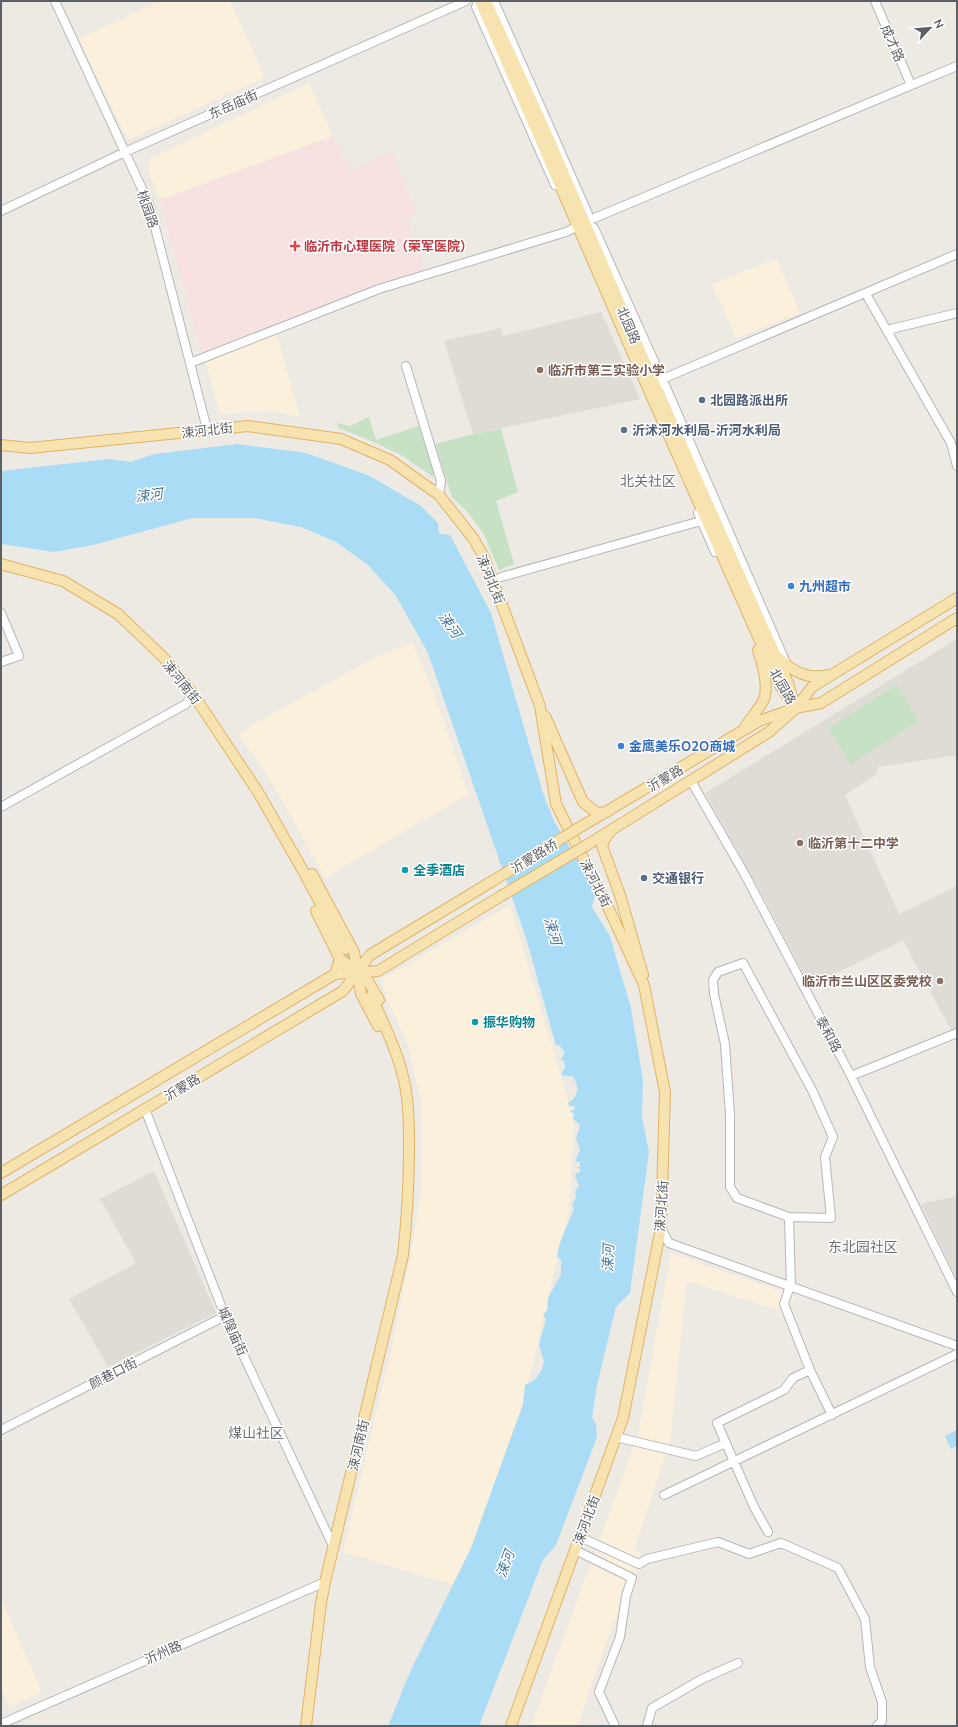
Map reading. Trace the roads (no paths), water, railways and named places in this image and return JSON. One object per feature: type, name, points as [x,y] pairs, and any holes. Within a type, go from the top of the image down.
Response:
[{"type":"main road","name":"北园路","points":[[479,1],[650,384],[788,683],[796,708]]},
{"type":"main road","name":"北园路","points":[[486,1],[546,132],[579,225]]},
{"type":"main road","name":"北园路","points":[[650,384],[716,547],[781,687],[796,708]]},
{"type":"main road","name":"涑河北街","points":[[1,444],[30,448],[248,426],[341,439],[390,460],[439,495],[473,538],[484,557],[540,706],[547,757],[556,804],[608,907],[644,985],[665,1092],[660,1228],[623,1418],[511,1726]]},
{"type":"main road","points":[[716,547],[762,661],[765,690],[764,699],[743,730]]},
{"type":"main road","name":"涑河南街","points":[[1,564],[63,581],[118,614],[162,657],[193,694],[258,792],[290,846],[345,949]]},
{"type":"main road","name":"沂蒙路","points":[[586,845],[770,732],[796,708],[812,687],[957,598]]},
{"type":"main road","name":"沂蒙路","points":[[577,830],[759,721],[796,708],[821,703],[957,618]]},
{"type":"main road","points":[[774,652],[786,665],[795,671],[808,676],[817,678],[835,673]]},
{"type":"main road","points":[[540,706],[583,802],[597,813],[609,812]]},
{"type":"main road","points":[[547,757],[552,752],[559,755],[586,814],[577,830]]},
{"type":"main road","points":[[614,828],[604,840],[602,846],[620,895],[643,970],[644,985]]},
{"type":"main road","name":"沂蒙路桥","points":[[491,882],[577,830]]},
{"type":"main road","points":[[586,845],[597,849],[601,853],[622,910],[619,913],[608,907]]},
{"type":"main road","name":"沂蒙路桥","points":[[501,896],[586,845]]},
{"type":"main road","points":[[290,846],[294,868],[340,959],[335,974]]},
{"type":"main road","points":[[290,846],[306,861],[354,952],[358,972]]},
{"type":"main road","name":"沂蒙路","points":[[1,1195],[343,990],[370,955],[491,882]]},
{"type":"main road","name":"沂蒙路","points":[[1,1173],[335,974],[378,971],[501,896]]},
{"type":"main road","name":"涑河南街","points":[[306,1726],[321,1603],[403,1254],[408,1211],[408,1104],[402,1070],[391,1040],[358,972],[340,959]]},
{"type":"main road","points":[[343,990],[368,992],[378,971]]},
{"type":"street","name":"桃园路","points":[[55,1],[149,204],[207,429]]},
{"type":"street","name":"东岳庙街","points":[[1,211],[125,152],[466,1]]},
{"type":"street","points":[[494,1],[588,214],[579,225]]},
{"type":"street","name":"成才路","points":[[875,1],[911,85]]},
{"type":"street","points":[[190,363],[379,289],[579,225],[957,66]]},
{"type":"street","points":[[579,225],[594,228],[658,370],[650,384]]},
{"type":"street","points":[[579,225],[701,521],[716,547]]},
{"type":"street","points":[[650,384],[866,294],[957,254]]},
{"type":"street","points":[[866,294],[951,443],[957,466]]},
{"type":"street","points":[[887,330],[957,313]]},
{"type":"street","points":[[406,366],[441,481],[439,495]]},
{"type":"street","points":[[650,384],[664,385],[786,665]]},
{"type":"street","points":[[501,577],[701,521]]},
{"type":"street","points":[[1,613],[19,656],[1,662]]},
{"type":"street","points":[[1,807],[186,704],[193,694]]},
{"type":"street","name":"泰和路","points":[[691,781],[744,873],[851,1076],[957,1292]]},
{"type":"street","points":[[743,962],[812,1090],[833,1137],[825,1157],[831,1218],[789,1216],[737,1198],[730,1187],[730,1115],[725,1044],[714,994],[713,980],[718,972],[743,962]]},
{"type":"street","points":[[851,1076],[957,1033]]},
{"type":"street","name":"城隍庙街","points":[[145,1109],[225,1316],[334,1548]]},
{"type":"street","points":[[789,1216],[790,1286],[784,1304],[810,1370],[832,1415]]},
{"type":"street","points":[[660,1228],[669,1243],[957,1346]]},
{"type":"street","points":[[655,1254],[669,1243]]},
{"type":"street","name":"颜巷口街","points":[[1,1430],[225,1316]]},
{"type":"street","points":[[664,1495],[957,1354]]},
{"type":"street","points":[[768,1532],[754,1507],[735,1461],[716,1423],[784,1390],[793,1378],[810,1370]]},
{"type":"street","points":[[616,1437],[696,1456],[726,1443]]},
{"type":"street","points":[[580,1537],[639,1564],[647,1559],[718,1542],[749,1554],[781,1543],[838,1568],[865,1619],[870,1667],[882,1702],[882,1721],[877,1726]]},
{"type":"street","points":[[575,1550],[632,1578],[626,1596],[620,1637],[599,1692],[615,1726]]},
{"type":"street","name":"沂州路","points":[[4,1724],[326,1582]]},
{"type":"street","points":[[647,1726],[652,1708],[702,1679],[738,1663]]},
{"type":"street","points":[[1,1714],[4,1724]]},
{"type":"water","name":"涑河","points":[[237,444],[306,453],[370,476],[421,506],[438,523],[439,534],[450,535],[491,613],[543,793],[554,821],[596,891],[592,907],[610,936],[631,1008],[643,1080],[642,1117],[649,1152],[630,1293],[616,1307],[597,1385],[592,1418],[596,1424],[597,1437],[556,1545],[543,1560],[479,1726],[388,1726],[410,1672],[471,1548],[523,1404],[525,1385],[536,1379],[542,1369],[544,1361],[539,1345],[546,1319],[543,1315],[548,1309],[548,1298],[561,1274],[561,1260],[557,1256],[558,1249],[574,1208],[572,1206],[576,1197],[575,1191],[579,1185],[575,1177],[576,1173],[580,1173],[580,1169],[577,1167],[580,1167],[580,1162],[575,1161],[580,1150],[576,1139],[580,1125],[573,1119],[574,1114],[570,1111],[575,1109],[574,1106],[569,1106],[568,1103],[576,1095],[577,1084],[573,1077],[562,1075],[565,1068],[564,1061],[561,1060],[564,1051],[559,1045],[556,1046],[527,941],[428,653],[396,596],[368,565],[336,542],[301,527],[254,518],[193,518],[93,545],[54,552],[1,544],[1,471],[109,459],[131,462],[154,454]]},
{"type":"water","points":[[957,1430],[957,1446],[951,1449],[945,1436]]},
{"type":"tunnel","points":[[345,949],[357,970]]},
{"type":"place","name":"临沂市心理医院（荣军医院）","points":[[295,246]]},
{"type":"place","name":"临沂市第三实验小学","points":[[540,370]]},
{"type":"place","name":"北园路派出所","points":[[702,400]]},
{"type":"place","name":"沂沭河水利局-沂河水利局","points":[[624,430]]},
{"type":"place","name":"九州超市","points":[[791,586]]},
{"type":"place","name":"金鹰美乐O2O商城","points":[[621,746]]},
{"type":"place","name":"临沂第十二中学","points":[[800,843]]},
{"type":"place","name":"全季酒店","points":[[405,870]]},
{"type":"place","name":"交通银行","points":[[644,878]]},
{"type":"place","name":"临沂市兰山区区委党校","points":[[940,981]]},
{"type":"place","name":"振华购物","points":[[475,1022]]},
{"type":"district","name":"北关社区","points":[[648,481]]},
{"type":"district","name":"东北园社区","points":[[863,1247]]},
{"type":"district","name":"煤山社区","points":[[256,1433]]}]
